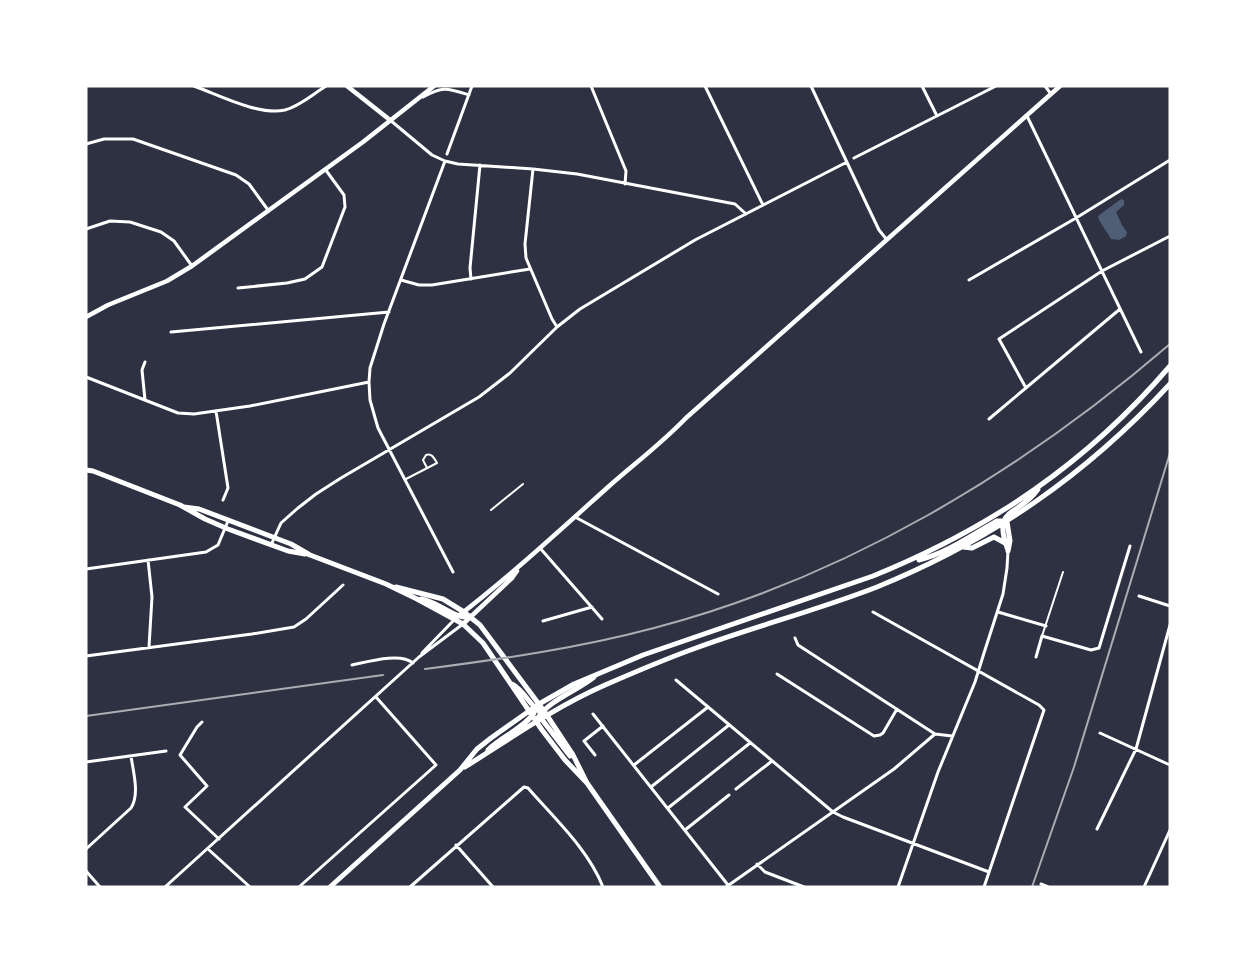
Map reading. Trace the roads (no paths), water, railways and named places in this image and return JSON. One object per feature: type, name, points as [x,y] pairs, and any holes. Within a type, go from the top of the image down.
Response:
[{"type":"main road","points":[[460,770],[483,756],[497,741],[538,713],[574,684],[659,649],[842,588],[906,563],[959,537],[1007,509],[1065,467],[1117,423],[1170,366]]},
{"type":"main road","points":[[538,713],[695,648],[820,608],[869,590],[963,548],[1048,495],[1102,452],[1170,384]]},
{"type":"main road","points":[[86,466],[93,471]]},
{"type":"main road","points":[[86,470],[93,471],[184,507],[226,528],[288,551],[310,555]]},
{"type":"main road","points":[[1008,551],[1005,543],[1004,523],[1008,514],[1034,496],[1041,486]]},
{"type":"main road","points":[[184,507],[199,509],[291,544],[310,555],[386,584],[456,618],[483,643],[511,684],[519,688],[538,713],[578,766],[587,783],[660,887]]},
{"type":"main road","points":[[906,563],[928,557],[997,521],[1004,523]]},
{"type":"main road","points":[[1004,523],[1010,541],[1008,551]]},
{"type":"main road","points":[[963,548],[972,548],[994,537],[1005,543]]},
{"type":"main road","points":[[386,584],[443,599],[471,616],[490,638],[519,679],[565,760],[587,783]]},
{"type":"main road","points":[[456,618],[471,616]]},
{"type":"main road","points":[[330,887],[460,770],[478,749],[583,686],[600,672]]},
{"type":"street","points":[[194,86],[268,111],[285,110],[300,103],[326,86]]},
{"type":"street","points":[[347,86],[432,155],[445,161],[458,164],[480,164],[577,174],[736,204],[746,214]]},
{"type":"street","points":[[86,317],[108,305],[167,281],[192,266],[325,169],[434,86]]},
{"type":"street","points":[[447,154],[472,86]]},
{"type":"street","points":[[591,86],[626,171],[625,184]]},
{"type":"street","points":[[705,86],[763,205]]},
{"type":"street","points":[[810,86],[879,230],[887,240]]},
{"type":"street","points":[[922,86],[937,116]]},
{"type":"street","points":[[854,158],[996,86]]},
{"type":"street","points":[[1044,86],[1051,94]]},
{"type":"street","points":[[419,658],[456,618],[523,564],[672,434],[686,418],[1060,86]]},
{"type":"street","points":[[416,101],[433,92],[449,88],[469,95]]},
{"type":"street","points":[[1026,116],[1141,352]]},
{"type":"street","points":[[86,144],[104,138],[133,139],[236,175],[249,184],[268,210]]},
{"type":"street","points":[[969,280],[1076,218],[1170,160]]},
{"type":"street","points":[[445,161],[389,312],[370,368],[369,382],[370,400],[375,420],[453,572]]},
{"type":"street","points":[[271,545],[280,523],[316,494],[470,403],[495,386],[558,326],[580,308],[695,240],[847,162]]},
{"type":"street","points":[[471,279],[470,268],[480,164]]},
{"type":"street","points":[[238,288],[287,283],[305,279],[322,267],[345,207],[344,195],[325,169]]},
{"type":"street","points":[[532,169],[525,244],[526,258],[552,319],[558,326]]},
{"type":"street","points":[[86,229],[110,221],[130,222],[161,232],[174,241],[192,266]]},
{"type":"street","points":[[1026,388],[998,339],[1102,271],[1170,236]]},
{"type":"street","points":[[401,280],[432,285],[530,269]]},
{"type":"street","points":[[989,419],[1120,309]]},
{"type":"street","points":[[171,332],[389,312]]},
{"type":"street","points":[[145,362],[142,370],[145,400]]},
{"type":"street","points":[[86,377],[178,413],[194,414],[369,382]]},
{"type":"street","points":[[216,411],[228,488],[223,500]]},
{"type":"street","points":[[575,517],[718,594]]},
{"type":"street","points":[[86,569],[211,550],[218,545],[228,521]]},
{"type":"street","points":[[1036,657],[1042,636],[1091,650],[1099,648],[1130,546]]},
{"type":"street","points":[[540,548],[602,618]]},
{"type":"street","points":[[898,887],[912,843],[978,671],[998,612],[1006,576],[1008,551]]},
{"type":"street","points":[[148,560],[152,597],[149,647]]},
{"type":"street","points":[[165,887],[413,663],[463,624],[512,578],[523,564]]},
{"type":"street","points":[[86,656],[252,634],[294,626],[306,619],[343,585]]},
{"type":"street","points":[[1139,596],[1170,606]]},
{"type":"street","points":[[543,621],[592,607]]},
{"type":"street","points":[[873,612],[1039,705],[1044,710],[984,887]]},
{"type":"street","points":[[998,612],[1046,626]]},
{"type":"street","points":[[1097,829],[1136,750],[1170,625]]},
{"type":"street","points":[[795,638],[798,646],[935,734],[952,736]]},
{"type":"street","points":[[352,664],[400,657],[413,663]]},
{"type":"street","points":[[777,674],[874,736],[880,735],[883,732],[897,709]]},
{"type":"street","points":[[676,680],[833,812],[989,872]]},
{"type":"street","points":[[299,887],[436,765],[376,697]]},
{"type":"street","points":[[634,765],[708,707]]},
{"type":"street","points":[[593,714],[727,886],[894,769],[935,734]]},
{"type":"street","points":[[202,722],[180,755],[207,786],[185,807],[219,839]]},
{"type":"street","points":[[651,787],[729,725]]},
{"type":"street","points":[[596,755],[584,741],[603,726]]},
{"type":"street","points":[[1100,733],[1170,765]]},
{"type":"street","points":[[668,808],[750,743]]},
{"type":"street","points":[[86,762],[166,751]]},
{"type":"street","points":[[86,849],[131,808],[134,803],[135,789],[131,756]]},
{"type":"street","points":[[736,789],[772,761]]},
{"type":"street","points":[[410,887],[524,787],[528,788],[578,846],[603,887]]},
{"type":"street","points":[[685,830],[729,795]]},
{"type":"street","points":[[1144,887],[1170,830]]},
{"type":"street","points":[[456,845],[493,887]]},
{"type":"street","points":[[208,848],[250,887]]},
{"type":"street","points":[[756,864],[765,872],[804,887]]},
{"type":"street","points":[[86,871],[100,887]]},
{"type":"street","points":[[1041,884],[1048,887]]},
{"type":"lane","points":[[406,480],[437,463],[432,455],[428,454],[423,460],[427,468]]},
{"type":"lane","points":[[491,510],[523,484]]},
{"type":"lane","points":[[1042,636],[1063,572]]},
{"type":"water","points":[[1121,199],[1124,200],[1124,205],[1116,212],[1127,232],[1126,236],[1119,240],[1111,239],[1098,216]]},
{"type":"railway","points":[[425,669],[540,652],[626,635],[725,607],[794,581],[862,550],[928,515],[992,477],[1113,391],[1170,344]]},
{"type":"railway","points":[[1032,887],[1074,767],[1170,453]]},
{"type":"railway","points":[[86,716],[383,675]]}]
